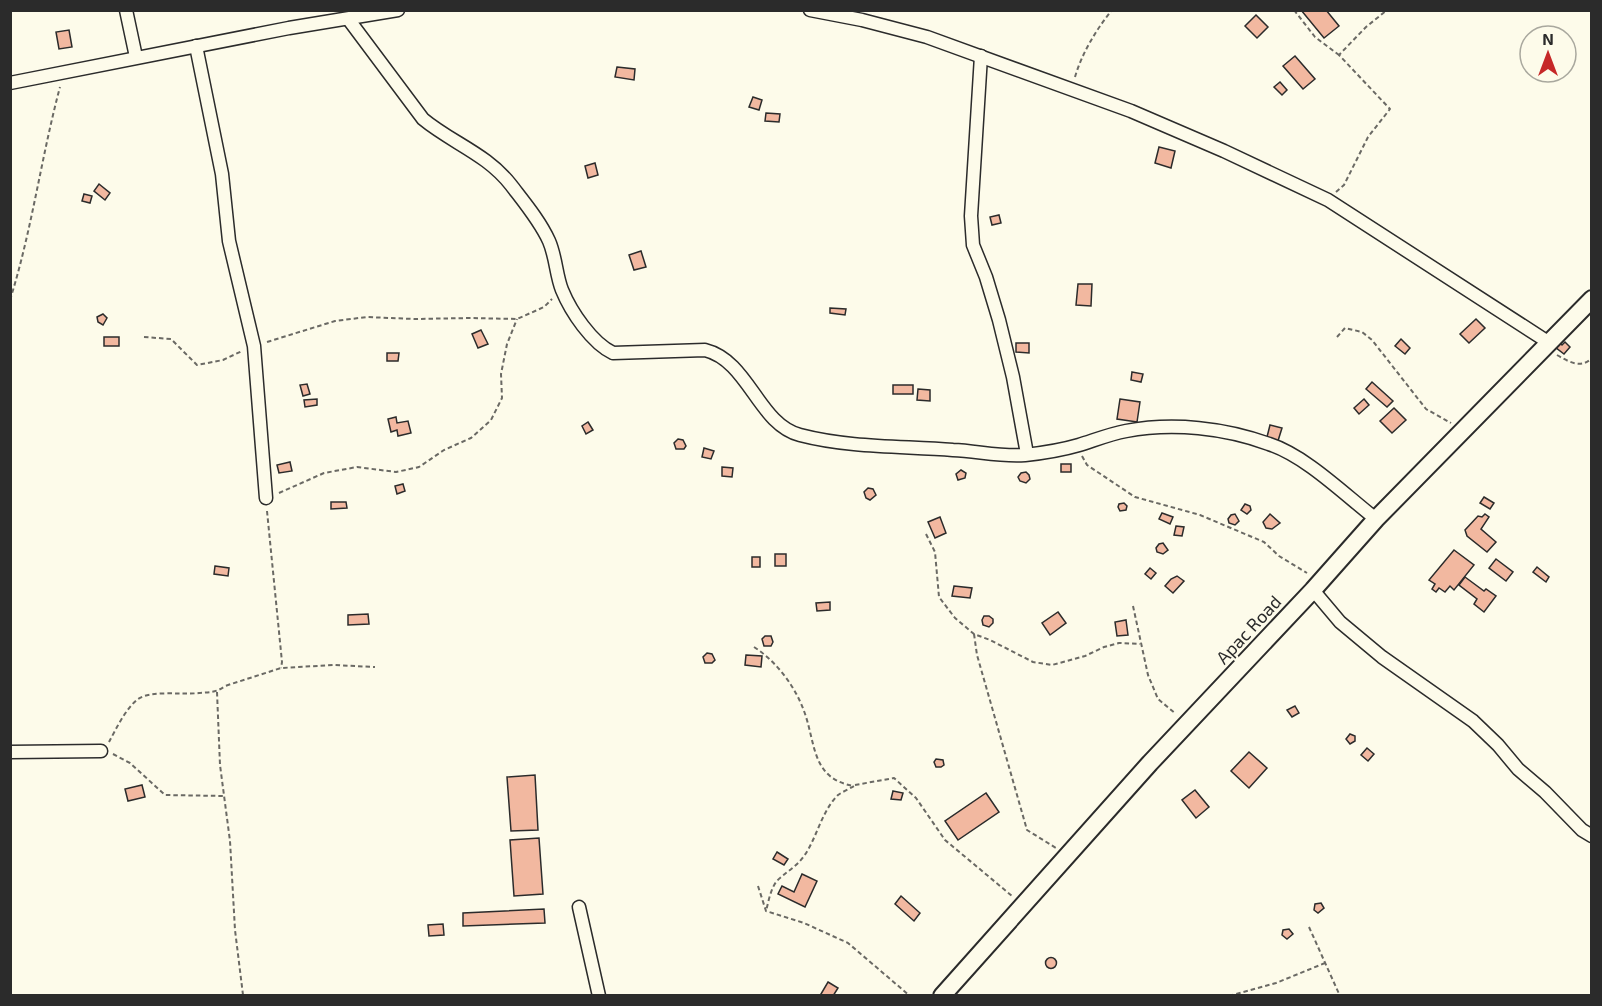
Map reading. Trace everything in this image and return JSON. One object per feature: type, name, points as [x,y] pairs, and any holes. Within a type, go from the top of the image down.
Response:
[{"type":"main road","name":"Apac Road","points":[[942,996],[1150,763],[1317,586],[1376,519],[1592,299]]},
{"type":"street","points":[[126,10],[136,57]]},
{"type":"street","points":[[10,83],[289,28],[349,20],[398,10]]},
{"type":"street","points":[[810,10],[862,20],[927,37],[1131,111],[1224,151],[1328,200],[1548,342]]},
{"type":"street","points":[[349,20],[423,120],[437,131],[478,154],[510,183],[549,240],[562,290],[577,318],[608,351],[620,354],[705,350],[714,352],[732,365],[784,429],[799,435],[834,442],[1008,456],[1077,446],[1127,431],[1153,428],[1213,430],[1243,436],[1292,453],[1376,519]]},
{"type":"street","points":[[196,46],[222,174],[229,241],[254,346],[266,498]]},
{"type":"street","points":[[981,56],[971,216],[972,234],[976,255],[986,277],[999,320],[1013,377],[1026,454]]},
{"type":"street","points":[[1317,586],[1340,622],[1382,657],[1473,721],[1498,745],[1518,769],[1545,792],[1582,830],[1592,836]]},
{"type":"street","points":[[10,752],[101,751]]},
{"type":"street","points":[[579,907],[599,996]]},
{"type":"path","points":[[1071,88],[1078,66],[1099,26],[1112,10]]},
{"type":"path","points":[[1294,10],[1315,37],[1339,55],[1390,110],[1368,137],[1344,185],[1328,200]]},
{"type":"path","points":[[1339,55],[1366,27],[1387,10]]},
{"type":"path","points":[[10,300],[28,236],[46,140],[64,72]]},
{"type":"path","points":[[144,337],[171,339],[197,365],[223,360],[254,346],[334,321],[367,317],[414,320],[471,318],[517,320],[544,306],[562,290]]},
{"type":"path","points":[[281,668],[266,498],[324,473],[357,466],[396,472],[419,467],[444,450],[471,438],[491,420],[502,398],[501,374],[507,344],[517,320]]},
{"type":"path","points":[[1337,337],[1345,328],[1362,332],[1372,340],[1426,409],[1464,430]]},
{"type":"path","points":[[1548,342],[1556,355],[1566,361],[1579,365],[1592,358]]},
{"type":"path","points":[[1077,446],[1087,465],[1129,493],[1200,515],[1264,542],[1317,586]]},
{"type":"path","points":[[926,534],[935,552],[939,597],[955,618],[974,634],[1033,662],[1052,665],[1085,657],[1119,643],[1140,644]]},
{"type":"path","points":[[1133,606],[1148,675],[1158,699],[1187,724]]},
{"type":"path","points":[[974,634],[977,655],[1027,830],[1068,856]]},
{"type":"path","points":[[754,647],[767,655],[790,684],[804,711],[817,756],[828,776],[840,783],[854,786]]},
{"type":"path","points":[[224,796],[165,795],[129,763],[114,754],[101,751],[139,699],[162,694],[217,692],[225,686],[275,672],[281,668],[334,665],[375,667]]},
{"type":"path","points":[[217,692],[219,754],[230,841],[243,995],[253,996]]},
{"type":"path","points":[[766,911],[773,887],[780,878],[791,872],[803,859],[838,795],[854,786],[894,778],[916,798],[945,840],[1023,905]]},
{"type":"path","points":[[758,886],[766,911]]},
{"type":"path","points":[[766,911],[804,923],[848,943],[910,996]]},
{"type":"path","points":[[1310,927],[1340,996]]},
{"type":"path","points":[[1229,996],[1276,983],[1325,963]]},
{"type":"building","points":[[1301,10],[1326,10],[1339,26],[1324,38]]},
{"type":"building","points":[[1256,15],[1268,27],[1257,38],[1245,26]]},
{"type":"building","points":[[69,30],[72,47],[59,49],[56,32]]},
{"type":"building","points":[[1295,56],[1315,79],[1303,89],[1283,66]]},
{"type":"building","points":[[617,67],[635,69],[634,80],[615,77]]},
{"type":"building","points":[[1280,82],[1287,90],[1282,95],[1274,87]]},
{"type":"building","points":[[753,97],[762,100],[759,110],[749,107]]},
{"type":"building","points":[[766,113],[780,114],[779,122],[765,121]]},
{"type":"building","points":[[1159,147],[1175,151],[1171,168],[1155,163]]},
{"type":"building","points":[[595,163],[598,175],[588,178],[585,166]]},
{"type":"building","points":[[99,184],[110,193],[105,200],[94,191]]},
{"type":"building","points":[[84,194],[92,196],[90,203],[82,201]]},
{"type":"building","points":[[999,215],[1001,223],[992,225],[990,217]]},
{"type":"building","points":[[641,251],[646,267],[634,270],[629,255]]},
{"type":"building","points":[[1078,284],[1092,284],[1091,306],[1076,305]]},
{"type":"building","points":[[830,308],[846,309],[845,315],[830,313]]},
{"type":"building","points":[[103,314],[107,318],[103,325],[98,322],[97,317]]},
{"type":"building","points":[[1476,319],[1485,328],[1469,343],[1460,334]]},
{"type":"building","points":[[481,330],[488,344],[478,348],[472,334]]},
{"type":"building","points":[[104,337],[119,337],[119,346],[104,346]]},
{"type":"building","points":[[1401,339],[1410,348],[1405,354],[1395,346]]},
{"type":"building","points":[[1559,342],[1562,345],[1565,342],[1570,347],[1564,354],[1555,347]]},
{"type":"building","points":[[1016,343],[1029,343],[1029,353],[1016,352]]},
{"type":"building","points":[[387,353],[399,353],[398,361],[387,361]]},
{"type":"building","points":[[1132,372],[1143,374],[1141,382],[1131,380]]},
{"type":"building","points":[[1372,382],[1393,401],[1387,407],[1366,389]]},
{"type":"building","points":[[307,384],[310,394],[303,396],[300,385]]},
{"type":"building","points":[[893,385],[913,385],[913,394],[893,394]]},
{"type":"building","points":[[918,389],[930,390],[930,401],[917,400]]},
{"type":"building","points":[[317,399],[317,405],[305,407],[304,400]]},
{"type":"building","points":[[1120,399],[1140,402],[1137,422],[1117,419]]},
{"type":"building","points":[[1364,399],[1369,405],[1359,414],[1354,408]]},
{"type":"building","points":[[1394,408],[1406,420],[1392,433],[1380,421]]},
{"type":"building","points":[[396,417],[397,423],[408,421],[411,433],[398,436],[397,430],[391,432],[388,419]]},
{"type":"building","points":[[588,422],[593,430],[586,434],[582,426]]},
{"type":"building","points":[[1270,425],[1282,428],[1277,444],[1266,441]]},
{"type":"building","points":[[678,439],[683,440],[686,446],[684,449],[676,449],[674,443]]},
{"type":"building","points":[[704,448],[714,451],[711,459],[702,457]]},
{"type":"building","points":[[290,462],[292,471],[279,473],[277,465]]},
{"type":"building","points":[[1061,464],[1071,464],[1071,472],[1061,472]]},
{"type":"building","points":[[722,467],[733,468],[732,477],[722,476]]},
{"type":"building","points":[[961,470],[966,473],[965,478],[958,480],[956,474]]},
{"type":"building","points":[[1026,472],[1030,479],[1026,483],[1020,481],[1018,477],[1021,473]]},
{"type":"building","points":[[403,484],[405,491],[397,494],[395,486]]},
{"type":"building","points":[[868,488],[873,489],[876,495],[870,500],[866,498],[864,492]]},
{"type":"building","points":[[1484,497],[1494,503],[1490,509],[1480,503]]},
{"type":"building","points":[[331,502],[346,502],[347,508],[331,509]]},
{"type":"building","points":[[1124,503],[1127,506],[1126,510],[1120,511],[1119,504]]},
{"type":"building","points":[[1245,504],[1250,506],[1251,510],[1247,514],[1241,510]]},
{"type":"building","points":[[1162,513],[1173,517],[1170,524],[1159,519]]},
{"type":"building","points":[[1235,514],[1239,521],[1235,525],[1229,523],[1228,519]]},
{"type":"building","points":[[1270,514],[1280,523],[1272,529],[1266,528],[1263,522]]},
{"type":"building","points":[[1485,514],[1489,517],[1481,529],[1496,542],[1487,552],[1467,536],[1465,530],[1478,516],[1482,517]]},
{"type":"building","points":[[940,517],[946,533],[935,538],[928,522]]},
{"type":"building","points":[[1176,526],[1184,527],[1182,536],[1174,535]]},
{"type":"building","points":[[1163,543],[1168,550],[1163,554],[1157,552],[1156,548]]},
{"type":"building","points":[[1454,550],[1474,565],[1454,590],[1450,586],[1445,592],[1439,588],[1436,592],[1432,589],[1435,584],[1429,580]]},
{"type":"building","points":[[775,554],[786,554],[786,566],[775,566]]},
{"type":"building","points":[[752,557],[760,557],[760,567],[752,567]]},
{"type":"building","points":[[1496,559],[1513,572],[1506,581],[1489,568]]},
{"type":"building","points":[[215,566],[229,568],[228,576],[214,574]]},
{"type":"building","points":[[1537,567],[1549,577],[1546,582],[1533,572]]},
{"type":"building","points":[[1150,568],[1156,573],[1151,579],[1145,574]]},
{"type":"building","points":[[1177,576],[1184,581],[1173,593],[1165,586]]},
{"type":"building","points":[[1465,577],[1484,591],[1486,589],[1496,596],[1484,612],[1474,604],[1477,599],[1459,585]]},
{"type":"building","points":[[954,586],[972,588],[970,598],[952,596]]},
{"type":"building","points":[[830,602],[830,610],[817,611],[816,603]]},
{"type":"building","points":[[1058,612],[1066,623],[1050,635],[1042,623]]},
{"type":"building","points":[[368,614],[369,624],[348,625],[348,615]]},
{"type":"building","points":[[984,616],[993,619],[989,627],[983,625]]},
{"type":"building","points":[[1126,620],[1128,635],[1117,636],[1115,622]]},
{"type":"building","points":[[765,636],[771,636],[773,642],[771,646],[764,646],[762,639]]},
{"type":"building","points":[[707,653],[712,654],[715,660],[712,663],[705,663],[703,657]]},
{"type":"building","points":[[746,655],[762,656],[761,667],[745,665]]},
{"type":"building","points":[[1295,706],[1299,713],[1292,717],[1287,710]]},
{"type":"building","points":[[1350,734],[1355,736],[1355,741],[1350,744],[1346,739]]},
{"type":"building","points":[[1367,748],[1374,754],[1368,761],[1361,755]]},
{"type":"building","points":[[1249,752],[1267,768],[1249,788],[1231,771]]},
{"type":"building","points":[[936,759],[943,760],[944,765],[936,767],[934,762]]},
{"type":"building","points":[[535,775],[538,830],[511,831],[507,777]]},
{"type":"building","points":[[142,785],[145,797],[128,801],[125,789]]},
{"type":"building","points":[[1195,790],[1209,807],[1196,818],[1182,800]]},
{"type":"building","points":[[893,791],[903,793],[901,800],[891,799]]},
{"type":"building","points":[[986,793],[999,812],[958,840],[945,821]]},
{"type":"building","points":[[539,838],[543,894],[514,896],[510,840]]},
{"type":"building","points":[[777,852],[788,859],[784,865],[773,859]]},
{"type":"building","points":[[802,874],[817,881],[805,907],[778,894],[782,886],[794,892]]},
{"type":"building","points":[[901,896],[920,913],[914,921],[895,904]]},
{"type":"building","points":[[1321,903],[1324,908],[1318,913],[1314,910],[1315,904]]},
{"type":"building","points":[[544,909],[545,923],[463,926],[463,913]]},
{"type":"building","points":[[443,924],[444,935],[429,936],[428,925]]},
{"type":"building","points":[[1289,929],[1293,934],[1287,939],[1282,935],[1283,930]]},
{"type":"building","points":[[1051,958],[1055,959],[1055,967],[1051,968],[1047,967],[1046,963],[1047,959]]},
{"type":"building","points":[[828,982],[838,988],[833,996],[823,996],[821,994]]}]
